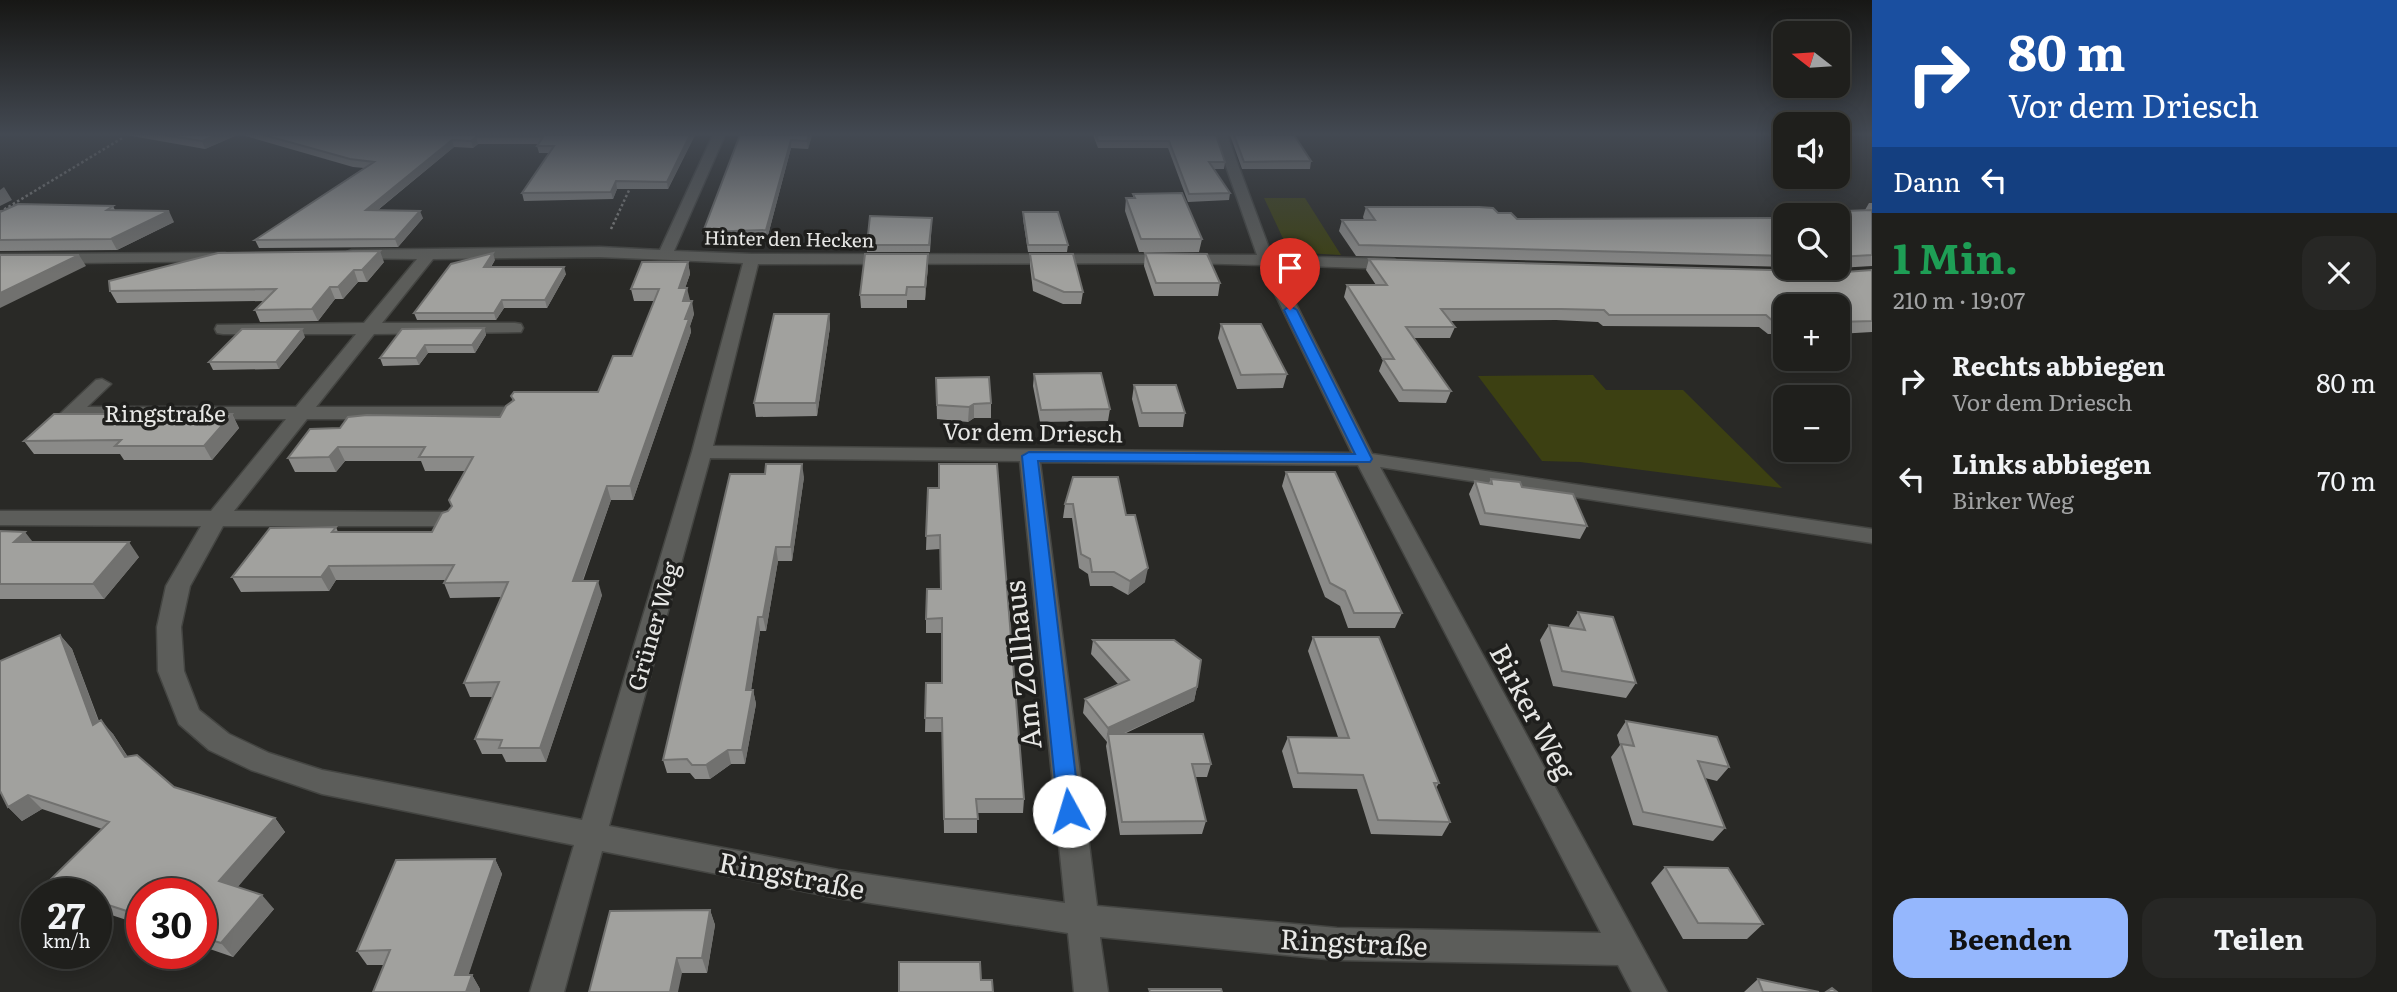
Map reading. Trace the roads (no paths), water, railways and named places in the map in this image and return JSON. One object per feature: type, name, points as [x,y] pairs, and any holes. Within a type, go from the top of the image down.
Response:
[{"type":"street","points":[[665,255],[698,181]]},
{"type":"street","name":"Birker Weg","points":[[1238,181],[1266,260],[1365,459],[1650,992]]},
{"type":"street","name":"Hinter den Hecken","points":[[343,255],[600,252],[752,259],[1190,258],[1405,264]]},
{"type":"street","name":"Ringstraße","points":[[429,254],[216,519],[178,586],[169,626],[171,671],[188,716],[219,742],[261,762],[322,782],[838,884],[1081,920],[1338,944],[1628,949]]},
{"type":"street","points":[[0,259],[236,257]]},
{"type":"street","name":"Grüner Weg","points":[[547,992],[702,452],[752,259]]},
{"type":"street","points":[[223,329],[514,328]]},
{"type":"street","name":"Ringstraße","points":[[102,384],[70,413],[507,413]]},
{"type":"street","name":"Vor dem Driesch","points":[[702,452],[1365,459]]},
{"type":"street","name":"Am Zollhaus","points":[[1029,456],[1091,992]]},
{"type":"street","points":[[1365,459],[1872,536]]},
{"type":"street","points":[[0,518],[444,519]]}]
